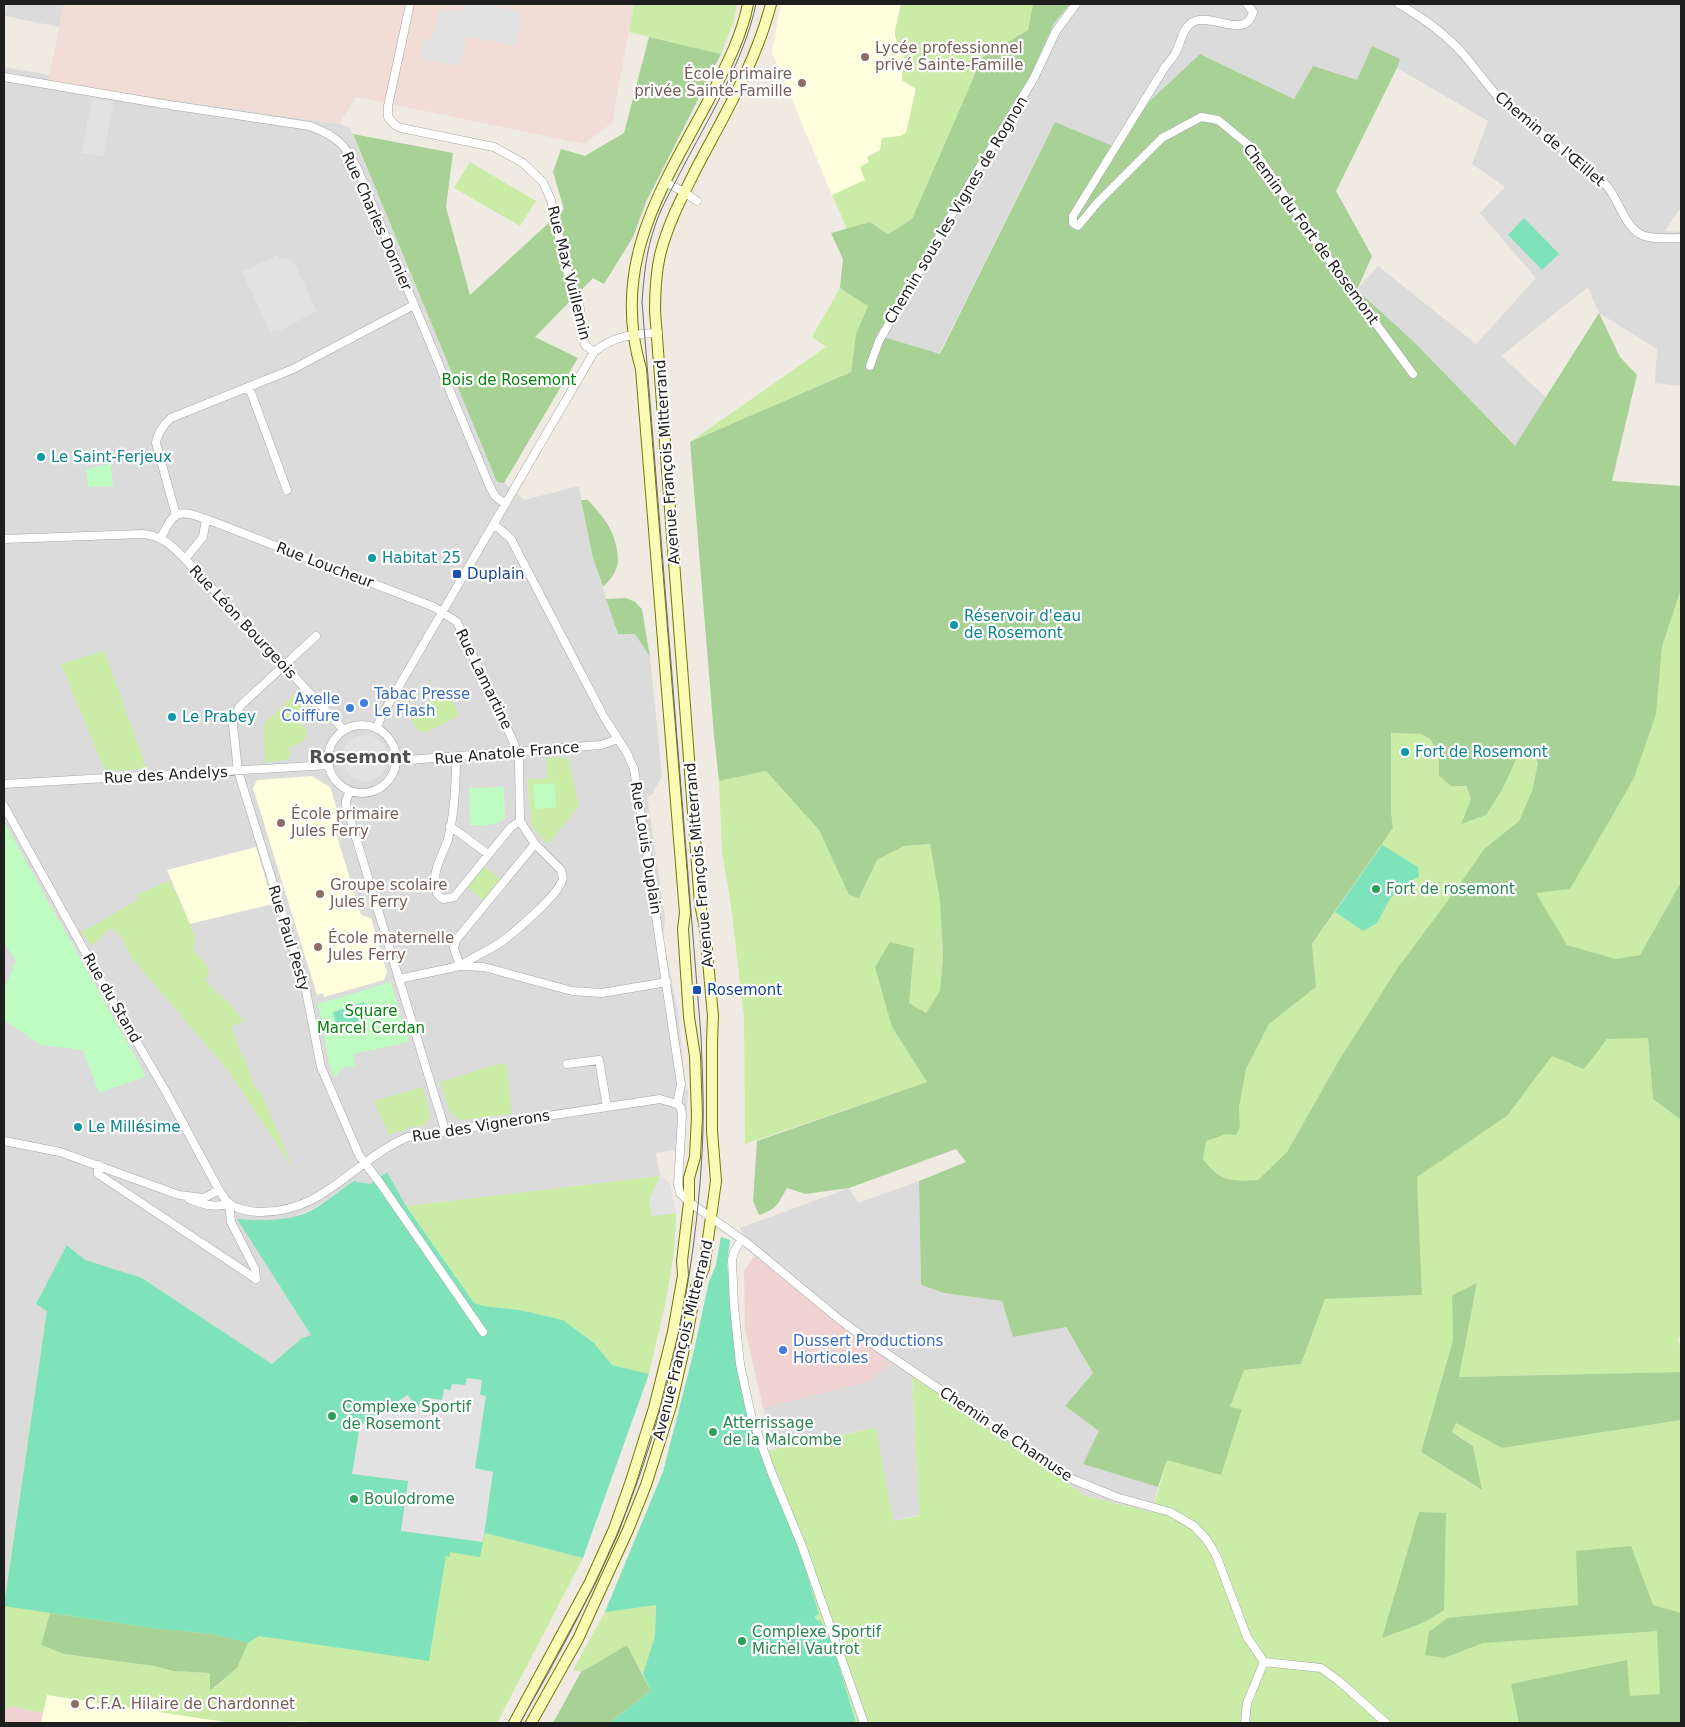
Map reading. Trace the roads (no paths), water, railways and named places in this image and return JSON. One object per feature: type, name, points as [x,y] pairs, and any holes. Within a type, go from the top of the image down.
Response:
[{"type":"main road","name":"Avenue François Mitterrand","points":[[514,1723],[590,1582],[614,1529],[654,1408],[673,1332],[683,1275],[682,1261],[689,1202],[689,1178],[695,1157],[697,1116],[695,1056],[689,1017],[683,929],[685,913],[641,369],[633,335],[633,276],[638,250],[648,219],[665,182],[730,59],[748,4]]},
{"type":"main road","name":"Avenue François Mitterrand","points":[[531,1723],[586,1623],[646,1485],[670,1406],[688,1336],[696,1286],[704,1268],[711,1218],[716,1180],[712,1131],[714,1016],[707,947],[700,904],[655,311],[657,272],[671,221],[684,192],[749,67],[771,4]]},
{"type":"street","name":"Rue Max Vuillemin","points":[[410,4],[388,106],[388,118],[401,128],[494,147],[523,163],[543,182],[551,200],[566,268],[578,302],[586,345],[594,352]]},
{"type":"street","name":"Chemin sous les Vignes de Rognon","points":[[870,366],[879,341],[972,178],[1034,78],[1056,31],[1076,4]]},
{"type":"street","name":"Chemin du Fort de Rosemont","points":[[1247,4],[1254,12],[1248,23],[1240,26],[1202,20],[1194,21],[1186,28],[1175,54],[1084,196],[1073,216],[1072,223],[1078,226],[1098,202],[1162,138],[1201,117],[1218,120],[1250,147],[1264,164],[1316,242],[1413,374]]},
{"type":"street","name":"Chemin de l'Œillet","points":[[1399,4],[1431,23],[1463,54],[1504,103],[1537,131],[1591,170],[1608,187],[1630,224],[1640,234],[1649,237],[1681,238]]},
{"type":"street","name":"Rue Charles Dornier","points":[[4,77],[163,104],[310,126],[325,132],[344,145],[371,199],[490,486],[495,496],[506,504]]},
{"type":"street","points":[[665,182],[697,201]]},
{"type":"street","points":[[4,540],[143,534],[161,538],[165,529],[176,515],[156,443],[156,438],[166,422],[293,369],[414,305]]},
{"type":"street","points":[[377,728],[381,717],[594,352],[612,339],[658,333]]},
{"type":"street","points":[[249,387],[287,490]]},
{"type":"street","name":"Rue Loucheur","points":[[176,515],[188,512],[443,612]]},
{"type":"street","points":[[185,560],[203,537],[206,520]]},
{"type":"street","name":"Rue Louis Duplain","points":[[494,524],[511,539],[604,717],[627,753],[634,769],[681,1084],[677,1104],[681,1108],[682,1116],[678,1185],[680,1193],[689,1202]]},
{"type":"street","name":"Rue Léon Bourgeois","points":[[161,538],[169,542],[344,730]]},
{"type":"street","name":"Rue Lamartine","points":[[443,612],[457,622],[518,753]]},
{"type":"street","name":"Rue Paul Pesty","points":[[316,636],[240,706],[233,725],[238,771],[305,986],[321,1067],[355,1146],[364,1163],[380,1183],[483,1332]]},
{"type":"street","points":[[360,725],[377,728],[392,743],[396,761],[389,778],[382,786],[374,790],[364,792],[350,791],[336,781],[328,765],[331,745],[336,736],[344,730],[360,725]]},
{"type":"street","name":"Rue Anatole France","points":[[396,761],[518,753],[601,745],[618,738]]},
{"type":"street","points":[[460,966],[503,940],[538,910],[558,889],[563,880],[561,870],[535,844],[520,821],[518,753]]},
{"type":"street","points":[[456,757],[448,839],[436,869],[435,890],[438,896],[443,899],[454,897],[511,827],[520,821]]},
{"type":"street","name":"Rue des Andelys","points":[[4,784],[328,765]]},
{"type":"street","points":[[350,791],[346,805],[445,1130]]},
{"type":"street","name":"Rue du Stand","points":[[4,806],[108,993],[161,1082],[219,1190]]},
{"type":"street","points":[[450,826],[488,854]]},
{"type":"street","points":[[460,966],[454,948],[456,940],[535,844]]},
{"type":"street","points":[[398,979],[460,966],[484,967],[572,991],[602,994],[667,982]]},
{"type":"street","points":[[567,1064],[599,1060],[607,1107]]},
{"type":"street","name":"Rue des Vignerons","points":[[228,1203],[241,1209],[257,1212],[276,1212],[304,1205],[326,1193],[390,1144],[408,1137],[445,1130],[660,1100],[677,1104]]},
{"type":"street","points":[[4,1141],[51,1150],[98,1165],[206,1205],[217,1206],[228,1203]]},
{"type":"street","points":[[98,1165],[98,1174],[256,1279],[255,1269],[231,1222],[228,1203],[219,1190],[204,1198],[179,1195]]},
{"type":"street","name":"Chemin de Chamuse","points":[[689,1202],[741,1240],[840,1320],[1072,1479],[1116,1497],[1170,1512],[1194,1526],[1207,1540],[1216,1555],[1247,1637],[1264,1662]]},
{"type":"street","points":[[741,1240],[732,1260],[734,1306],[740,1364],[751,1414],[771,1471],[802,1546],[864,1723]]},
{"type":"street","points":[[1245,1723],[1247,1703],[1264,1662],[1321,1668],[1339,1681],[1386,1723]]},
{"type":"tram line","points":[[520,1723],[550,1670],[605,1563],[644,1463],[658,1417],[681,1322],[696,1225],[703,1130],[701,1036],[642,302],[647,254],[657,219],[734,68],[743,47],[756,4]]},
{"type":"place","name":"Lycée professionnel privé Sainte-Famille","points":[[865,57]]},
{"type":"place","name":"École primaire privée Sainte-Famille","points":[[802,83]]},
{"type":"place","name":"Le Saint-Ferjeux","points":[[41,457]]},
{"type":"place","name":"Habitat 25","points":[[372,558]]},
{"type":"place","name":"Duplain","points":[[457,574]]},
{"type":"place","name":"Réservoir d'eau de Rosemont","points":[[954,625]]},
{"type":"place","name":"Tabac Presse Le Flash","points":[[364,703]]},
{"type":"place","name":"Axelle Coiffure","points":[[350,708]]},
{"type":"place","name":"Le Prabey","points":[[172,717]]},
{"type":"place","name":"Fort de Rosemont","points":[[1405,752]]},
{"type":"place","name":"École primaire Jules Ferry","points":[[281,823]]},
{"type":"place","name":"Fort de rosemont","points":[[1376,889]]},
{"type":"place","name":"Groupe scolaire Jules Ferry","points":[[320,894]]},
{"type":"place","name":"École maternelle Jules Ferry","points":[[318,947]]},
{"type":"place","name":"Rosemont","points":[[697,990]]},
{"type":"place","name":"Le Millésime","points":[[78,1127]]},
{"type":"place","name":"Dussert Productions Horticoles","points":[[783,1350]]},
{"type":"place","name":"Complexe Sportif de Rosemont","points":[[332,1416]]},
{"type":"place","name":"Atterrissage de la Malcombe","points":[[713,1432]]},
{"type":"place","name":"Boulodrome","points":[[354,1499]]},
{"type":"place","name":"Complexe Sportif Michel Vautrot","points":[[742,1641]]},
{"type":"place","name":"C.F.A. Hilaire de Chardonnet","points":[[75,1704]]},
{"type":"district","name":"Rosemont","points":[[360,756]]},
{"type":"park label","name":"Bois de Rosemont","points":[[509,380]]},
{"type":"park label","name":"Square Marcel Cerdan","points":[[371,1020]]}]
